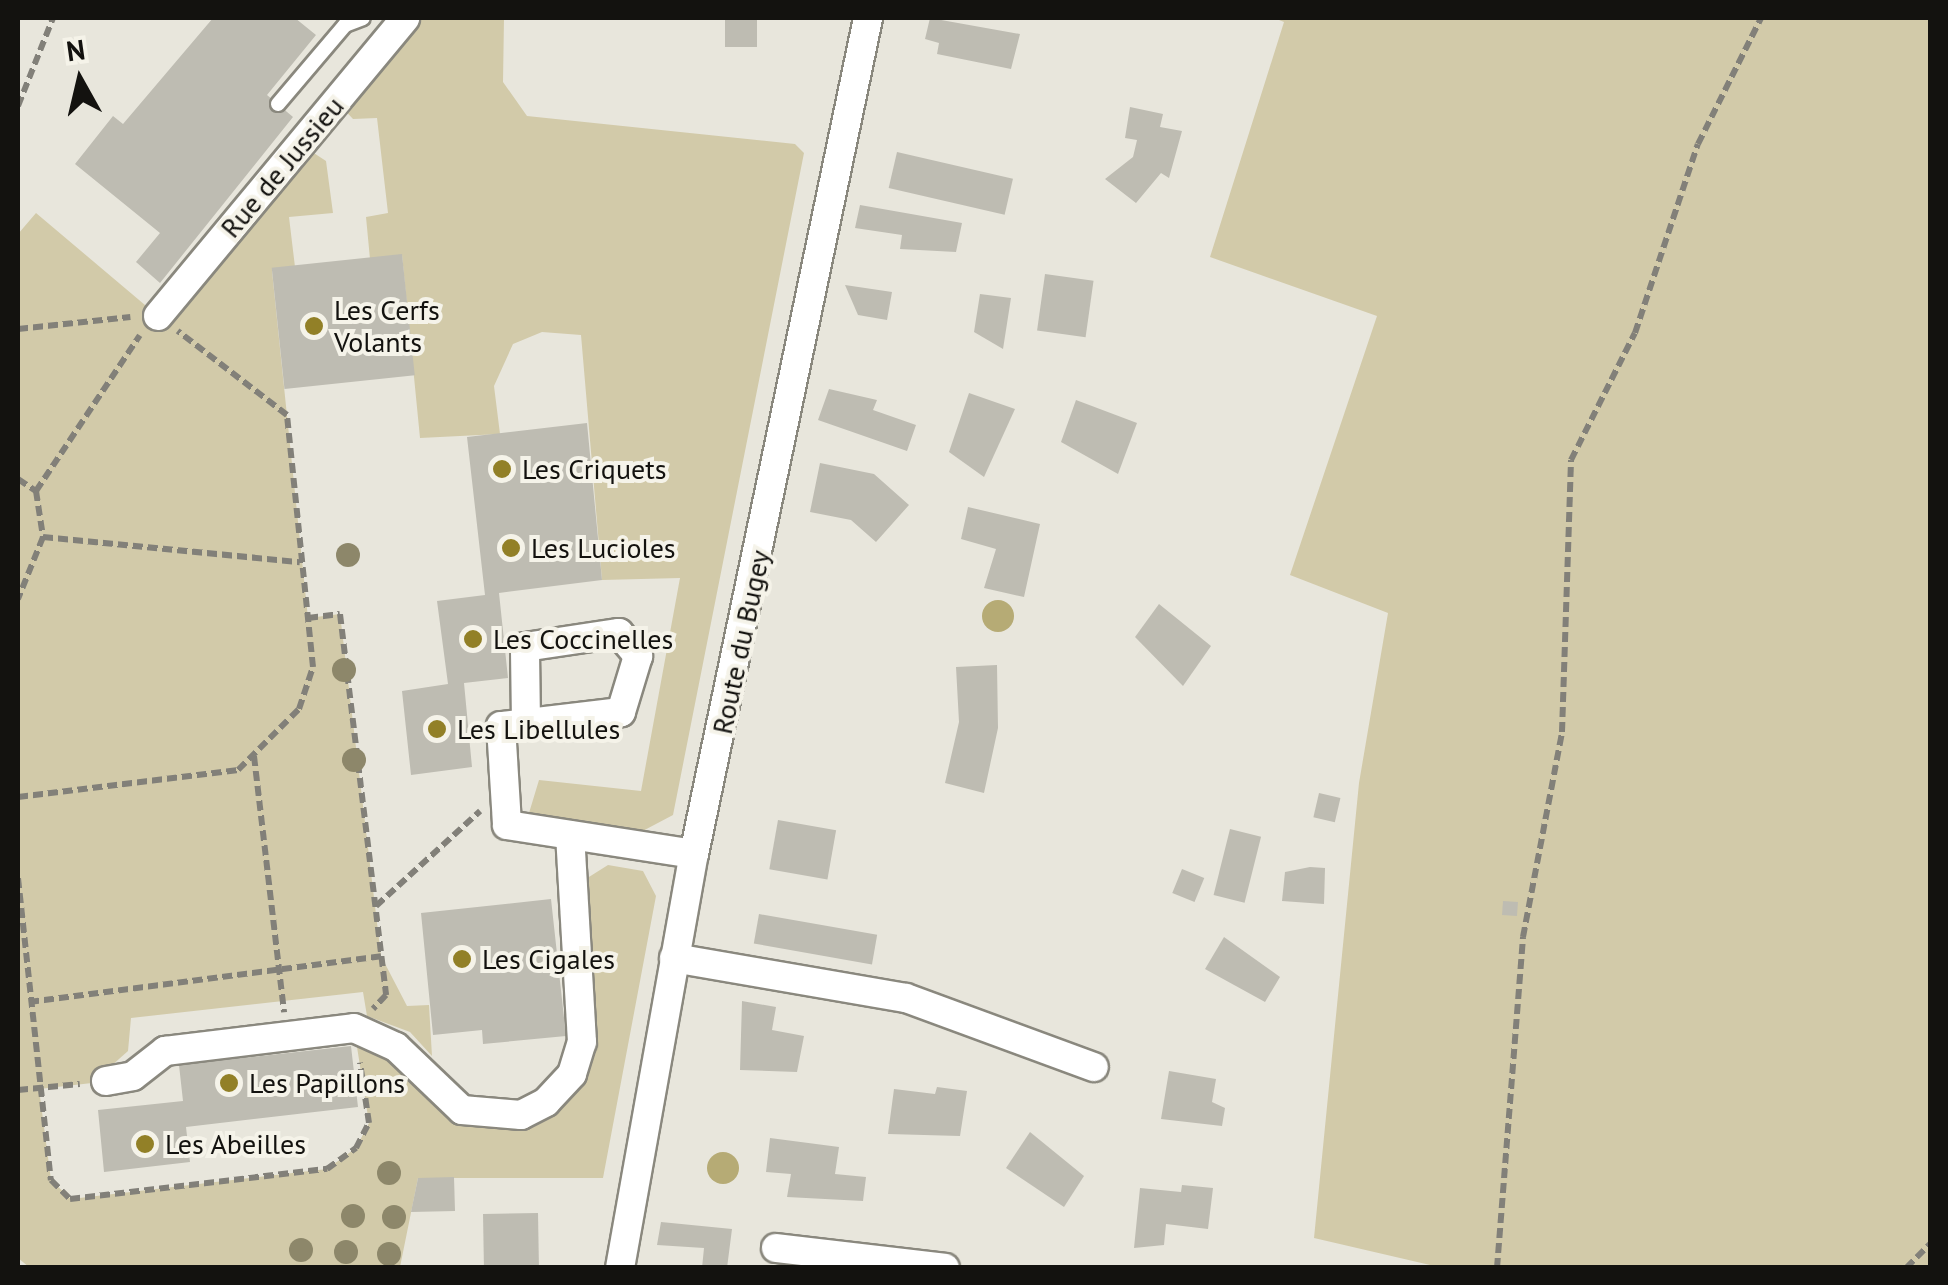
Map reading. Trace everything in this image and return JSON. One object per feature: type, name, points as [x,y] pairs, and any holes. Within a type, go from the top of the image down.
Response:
[{"type":"street","name":"Rue de Jussieu","points":[[158,316],[405,18]]},
{"type":"street","name":"Route du Bugey","points":[[620,1268],[694,854],[868,18]]},
{"type":"street","points":[[526,723],[525,647],[619,633],[638,656],[621,712],[502,726],[507,825],[694,854]]},
{"type":"street","points":[[106,1081],[133,1076],[166,1051],[354,1028],[396,1047],[462,1110],[520,1115],[560,1089],[582,1042],[570,835]]},
{"type":"street","points":[[674,958],[906,998],[1094,1067]]},
{"type":"street","points":[[776,1248],[944,1268]]},
{"type":"lane","points":[[278,104],[345,25],[363,18]]},
{"type":"path","points":[[18,106],[53,18]]},
{"type":"path","points":[[1497,1268],[1523,937],[1562,732],[1570,460],[1634,333],[1698,144],[1761,18]]},
{"type":"path","points":[[18,329],[158,316],[286,415],[313,667],[299,709],[238,770],[18,796]]},
{"type":"path","points":[[18,599],[43,537],[36,490],[158,316]]},
{"type":"path","points":[[18,479],[36,490]]},
{"type":"path","points":[[43,537],[301,562]]},
{"type":"path","points":[[308,618],[340,614],[386,995]]},
{"type":"path","points":[[254,755],[287,1036]]},
{"type":"path","points":[[375,906],[472,812],[506,808]]},
{"type":"path","points":[[18,878],[51,1180],[70,1198],[327,1169],[356,1148],[370,1122],[354,1028]]},
{"type":"path","points":[[29,1002],[381,956]]},
{"type":"path","points":[[18,1090],[106,1081]]},
{"type":"path","points":[[1906,1268],[1930,1244]]},
{"type":"shaded area","points":[[405,18],[504,18],[503,82],[527,116],[795,144],[804,153],[673,815],[637,834],[529,813],[539,780],[641,791],[680,578],[602,580],[581,335],[542,332],[513,344],[494,386],[500,434],[420,438],[402,255],[370,259],[366,217],[388,213],[377,118],[353,119],[336,101]]},
{"type":"shaded area","points":[[1274,18],[1930,18],[1930,1267],[1443,1268],[1314,1238],[1359,783],[1388,613],[1290,575],[1377,316],[1210,257],[1284,22]]},
{"type":"shaded area","points":[[300,144],[326,161],[333,213],[289,217],[295,267],[272,271],[308,618],[340,614],[381,956],[407,1006],[429,1005],[432,1056],[410,1032],[367,1016],[363,992],[131,1018],[128,1051],[92,1083],[39,1089],[51,1180],[71,1199],[327,1169],[356,1148],[369,1123],[354,1028],[490,1116],[572,1074],[573,887],[608,865],[643,871],[656,896],[603,1178],[418,1178],[400,1267],[29,1267],[18,1258],[18,234],[36,213],[158,316]]},
{"type":"shaded area","points":[[998,600],[1009,605],[1014,616],[1009,627],[998,632],[987,627],[982,616],[987,605]]},
{"type":"shaded area","points":[[723,1152],[735,1156],[739,1168],[735,1180],[723,1184],[711,1180],[707,1168],[711,1156]]},
{"type":"building","points":[[213,18],[295,18],[316,35],[267,95],[293,117],[160,283],[136,262],[160,233],[75,164],[113,116],[123,124]]},
{"type":"building","points":[[725,18],[757,18],[757,47],[725,47]]},
{"type":"building","points":[[930,18],[1020,34],[1011,69],[937,54],[939,43],[925,39]]},
{"type":"building","points":[[1130,107],[1163,114],[1160,127],[1182,131],[1169,178],[1161,173],[1136,203],[1105,179],[1133,157],[1137,140],[1125,138]]},
{"type":"building","points":[[897,152],[1013,179],[1005,215],[889,188]]},
{"type":"building","points":[[860,205],[962,223],[956,252],[900,249],[902,235],[855,228]]},
{"type":"building","points":[[402,254],[415,375],[284,389],[272,268]]},
{"type":"building","points":[[1045,274],[1094,281],[1086,337],[1037,330]]},
{"type":"building","points":[[845,285],[892,292],[887,320],[858,315]]},
{"type":"building","points":[[980,294],[1011,298],[1003,349],[974,332]]},
{"type":"building","points":[[829,389],[877,400],[873,410],[916,425],[907,451],[818,420]]},
{"type":"building","points":[[969,393],[1015,409],[984,477],[949,452]]},
{"type":"building","points":[[1076,400],[1137,423],[1118,474],[1061,442]]},
{"type":"building","points":[[587,423],[602,580],[499,593],[508,678],[464,683],[472,767],[411,775],[402,691],[448,684],[437,601],[485,595],[467,437]]},
{"type":"building","points":[[820,463],[874,474],[909,505],[876,542],[851,520],[810,512]]},
{"type":"building","points":[[968,507],[1040,524],[1024,597],[984,588],[996,549],[961,539]]},
{"type":"building","points":[[1159,604],[1211,646],[1183,686],[1135,637]]},
{"type":"building","points":[[997,665],[998,728],[984,793],[945,783],[959,722],[956,667]]},
{"type":"building","points":[[1319,793],[1340,798],[1335,822],[1313,817]]},
{"type":"building","points":[[778,820],[836,830],[827,879],[769,869]]},
{"type":"building","points":[[1230,829],[1261,837],[1245,903],[1214,895]]},
{"type":"building","points":[[1325,868],[1324,904],[1282,901],[1285,872]]},
{"type":"building","points":[[1182,869],[1204,878],[1195,902],[1172,893]]},
{"type":"building","points":[[551,899],[566,1036],[483,1044],[482,1030],[433,1035],[421,913]]},
{"type":"building","points":[[1503,901],[1518,902],[1517,916],[1502,915]]},
{"type":"building","points":[[759,914],[877,935],[872,964],[754,944]]},
{"type":"building","points":[[1224,937],[1280,977],[1265,1002],[1205,969]]},
{"type":"building","points":[[742,1001],[776,1007],[772,1030],[804,1036],[797,1072],[740,1070]]},
{"type":"building","points":[[351,1046],[358,1107],[186,1127],[190,1162],[104,1172],[98,1110],[183,1101],[179,1065]]},
{"type":"building","points":[[1169,1071],[1216,1079],[1212,1102],[1225,1108],[1222,1126],[1161,1119]]},
{"type":"building","points":[[937,1087],[967,1091],[960,1136],[888,1134],[894,1089],[935,1094]]},
{"type":"building","points":[[1030,1132],[1084,1176],[1064,1207],[1006,1168]]},
{"type":"building","points":[[770,1138],[839,1147],[835,1174],[866,1177],[863,1201],[787,1197],[791,1174],[766,1172]]},
{"type":"building","points":[[454,1177],[455,1211],[411,1212],[418,1178]]},
{"type":"building","points":[[1182,1185],[1213,1188],[1208,1229],[1166,1224],[1164,1245],[1134,1248],[1140,1188],[1181,1192]]},
{"type":"building","points":[[538,1213],[539,1265],[484,1266],[483,1214]]},
{"type":"building","points":[[661,1222],[732,1229],[727,1268],[702,1268],[704,1248],[657,1245]]},
{"type":"place","name":"Les Cerfs Volants","points":[[314,326]]},
{"type":"place","name":"Les Criquets","points":[[502,469]]},
{"type":"place","name":"Les Lucioles","points":[[511,548]]},
{"type":"place","name":"Les Coccinelles","points":[[473,639]]},
{"type":"place","name":"Les Libellules","points":[[437,729]]},
{"type":"place","name":"Les Cigales","points":[[462,959]]},
{"type":"place","name":"Les Papillons","points":[[229,1083]]},
{"type":"place","name":"Les Abeilles","points":[[145,1144]]}]
